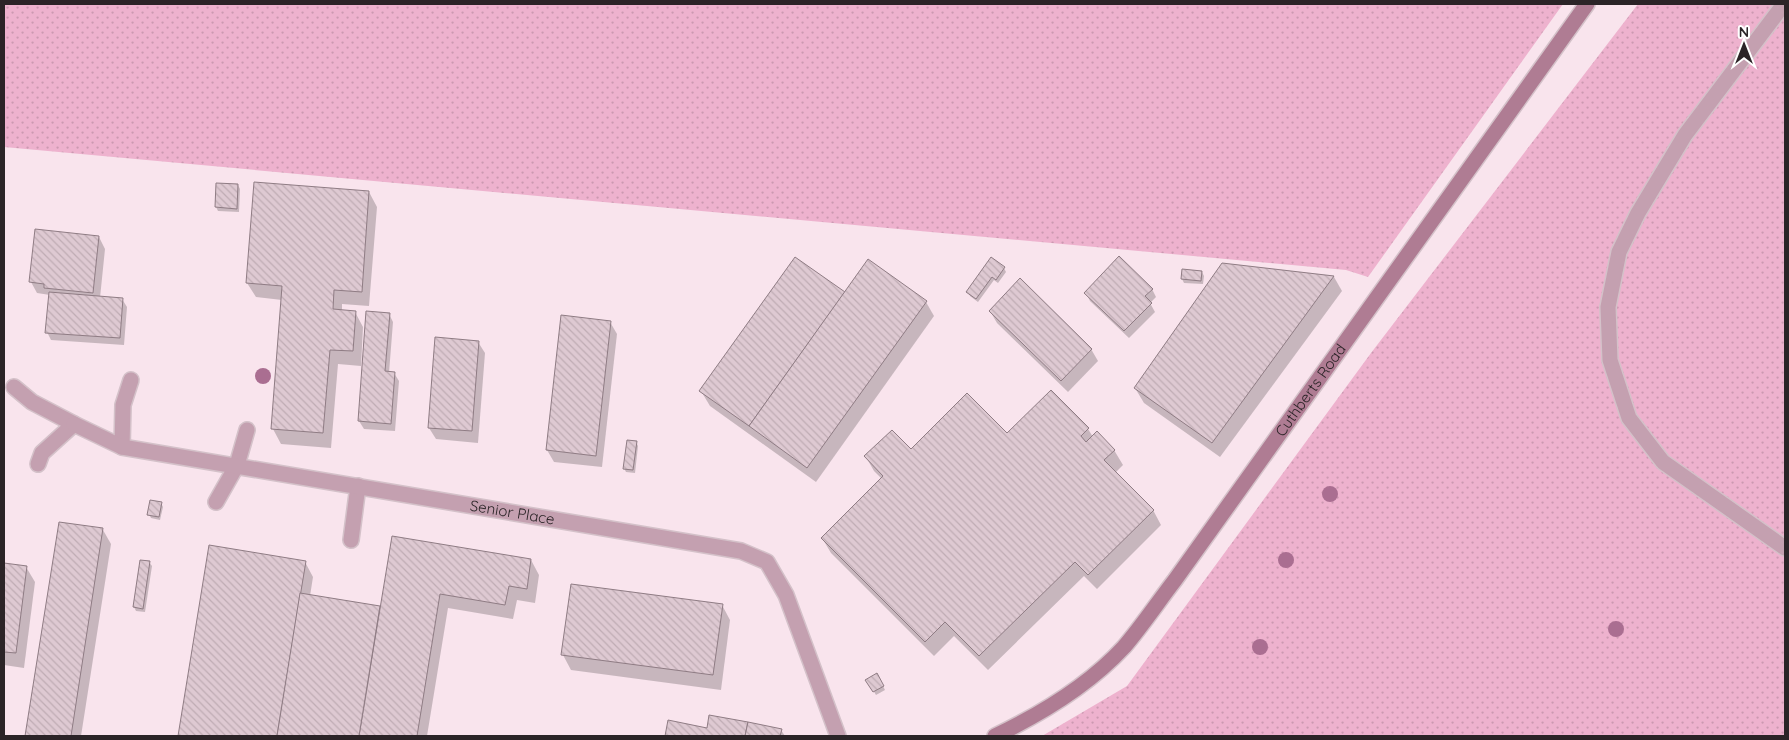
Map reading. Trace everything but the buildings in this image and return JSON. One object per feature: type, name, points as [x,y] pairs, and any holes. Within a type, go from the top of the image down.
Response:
[{"type":"street","name":"Cuthberts Road","points":[[995,736],[1050,706],[1077,688],[1123,647],[1175,580],[1587,4]]},
{"type":"street","points":[[1784,4],[1685,135],[1638,214],[1619,252],[1608,307],[1610,360],[1629,418],[1663,462],[1785,548]]},
{"type":"street","points":[[122,447],[123,405],[131,380]]},
{"type":"street","name":"Senior Place","points":[[14,387],[32,402],[122,447],[741,551],[767,562],[786,595],[838,736]]},
{"type":"street","points":[[38,464],[42,453],[74,424]]},
{"type":"street","points":[[216,502],[237,465],[247,430]]},
{"type":"street","points":[[351,540],[358,486]]},
{"type":"shaded area","points":[[4,4],[1563,4],[1368,277],[1346,270],[4,147]]},
{"type":"shaded area","points":[[1638,4],[1785,4],[1785,736],[1042,736],[1127,686],[1371,353]]}]
